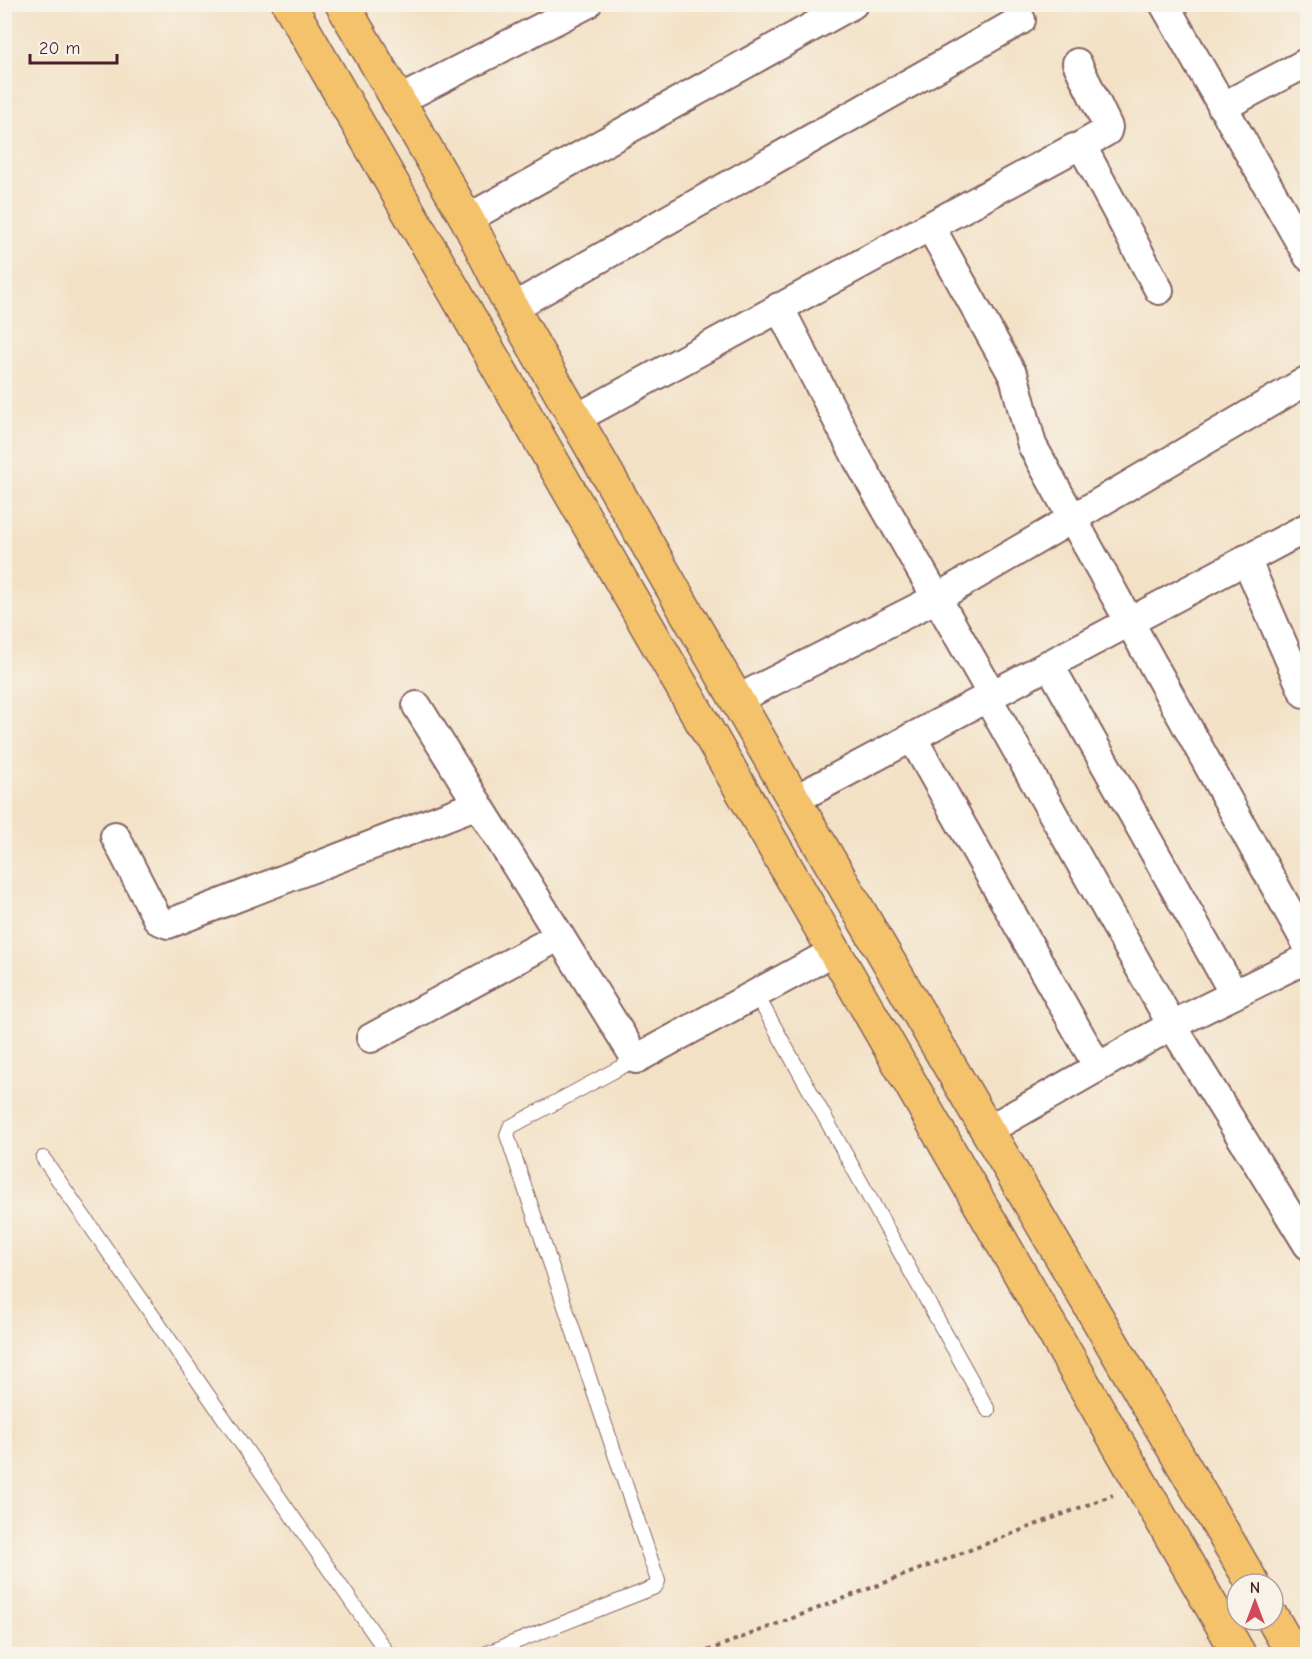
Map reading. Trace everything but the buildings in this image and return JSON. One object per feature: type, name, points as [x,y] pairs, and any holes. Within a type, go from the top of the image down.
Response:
[{"type":"main road","points":[[290,4],[833,952],[1239,1654]]},
{"type":"main road","points":[[342,4],[396,102],[467,219],[513,309],[736,700],[1246,1572]]},
{"type":"main road","points":[[1280,1632],[1293,1654]]},
{"type":"street","points":[[396,102],[587,4]]},
{"type":"street","points":[[467,219],[853,4]]},
{"type":"street","points":[[1164,4],[1222,107],[1299,223],[1308,256]]},
{"type":"street","points":[[513,309],[1021,20]]},
{"type":"street","points":[[1222,107],[1308,62]]},
{"type":"street","points":[[575,419],[1107,131],[1108,127],[1077,63]]},
{"type":"street","points":[[1079,147],[1084,150],[1159,290]]},
{"type":"street","points":[[930,226],[1014,377],[1032,445],[1073,516],[1127,622],[1308,946]]},
{"type":"street","points":[[779,307],[858,460],[991,693],[987,697]]},
{"type":"street","points":[[736,700],[937,598],[1308,380]]},
{"type":"street","points":[[794,800],[1308,527]]},
{"type":"street","points":[[1246,560],[1304,693]]},
{"type":"street","points":[[1049,664],[1234,994]]},
{"type":"street","points":[[987,697],[1172,1025],[1308,1245]]},
{"type":"street","points":[[417,706],[636,1059],[833,952]]},
{"type":"street","points":[[912,737],[1098,1067]]},
{"type":"street","points":[[115,836],[158,920],[168,924],[478,804]]},
{"type":"street","points":[[371,1038],[560,936]]},
{"type":"street","points":[[988,1130],[1172,1025],[1308,958]]},
{"type":"lane","points":[[756,994],[988,1410]]},
{"type":"lane","points":[[485,1654],[655,1587],[658,1581],[507,1134],[510,1127],[636,1059]]},
{"type":"lane","points":[[43,1158],[388,1654]]},
{"type":"path","points":[[699,1654],[1142,1484]]}]
